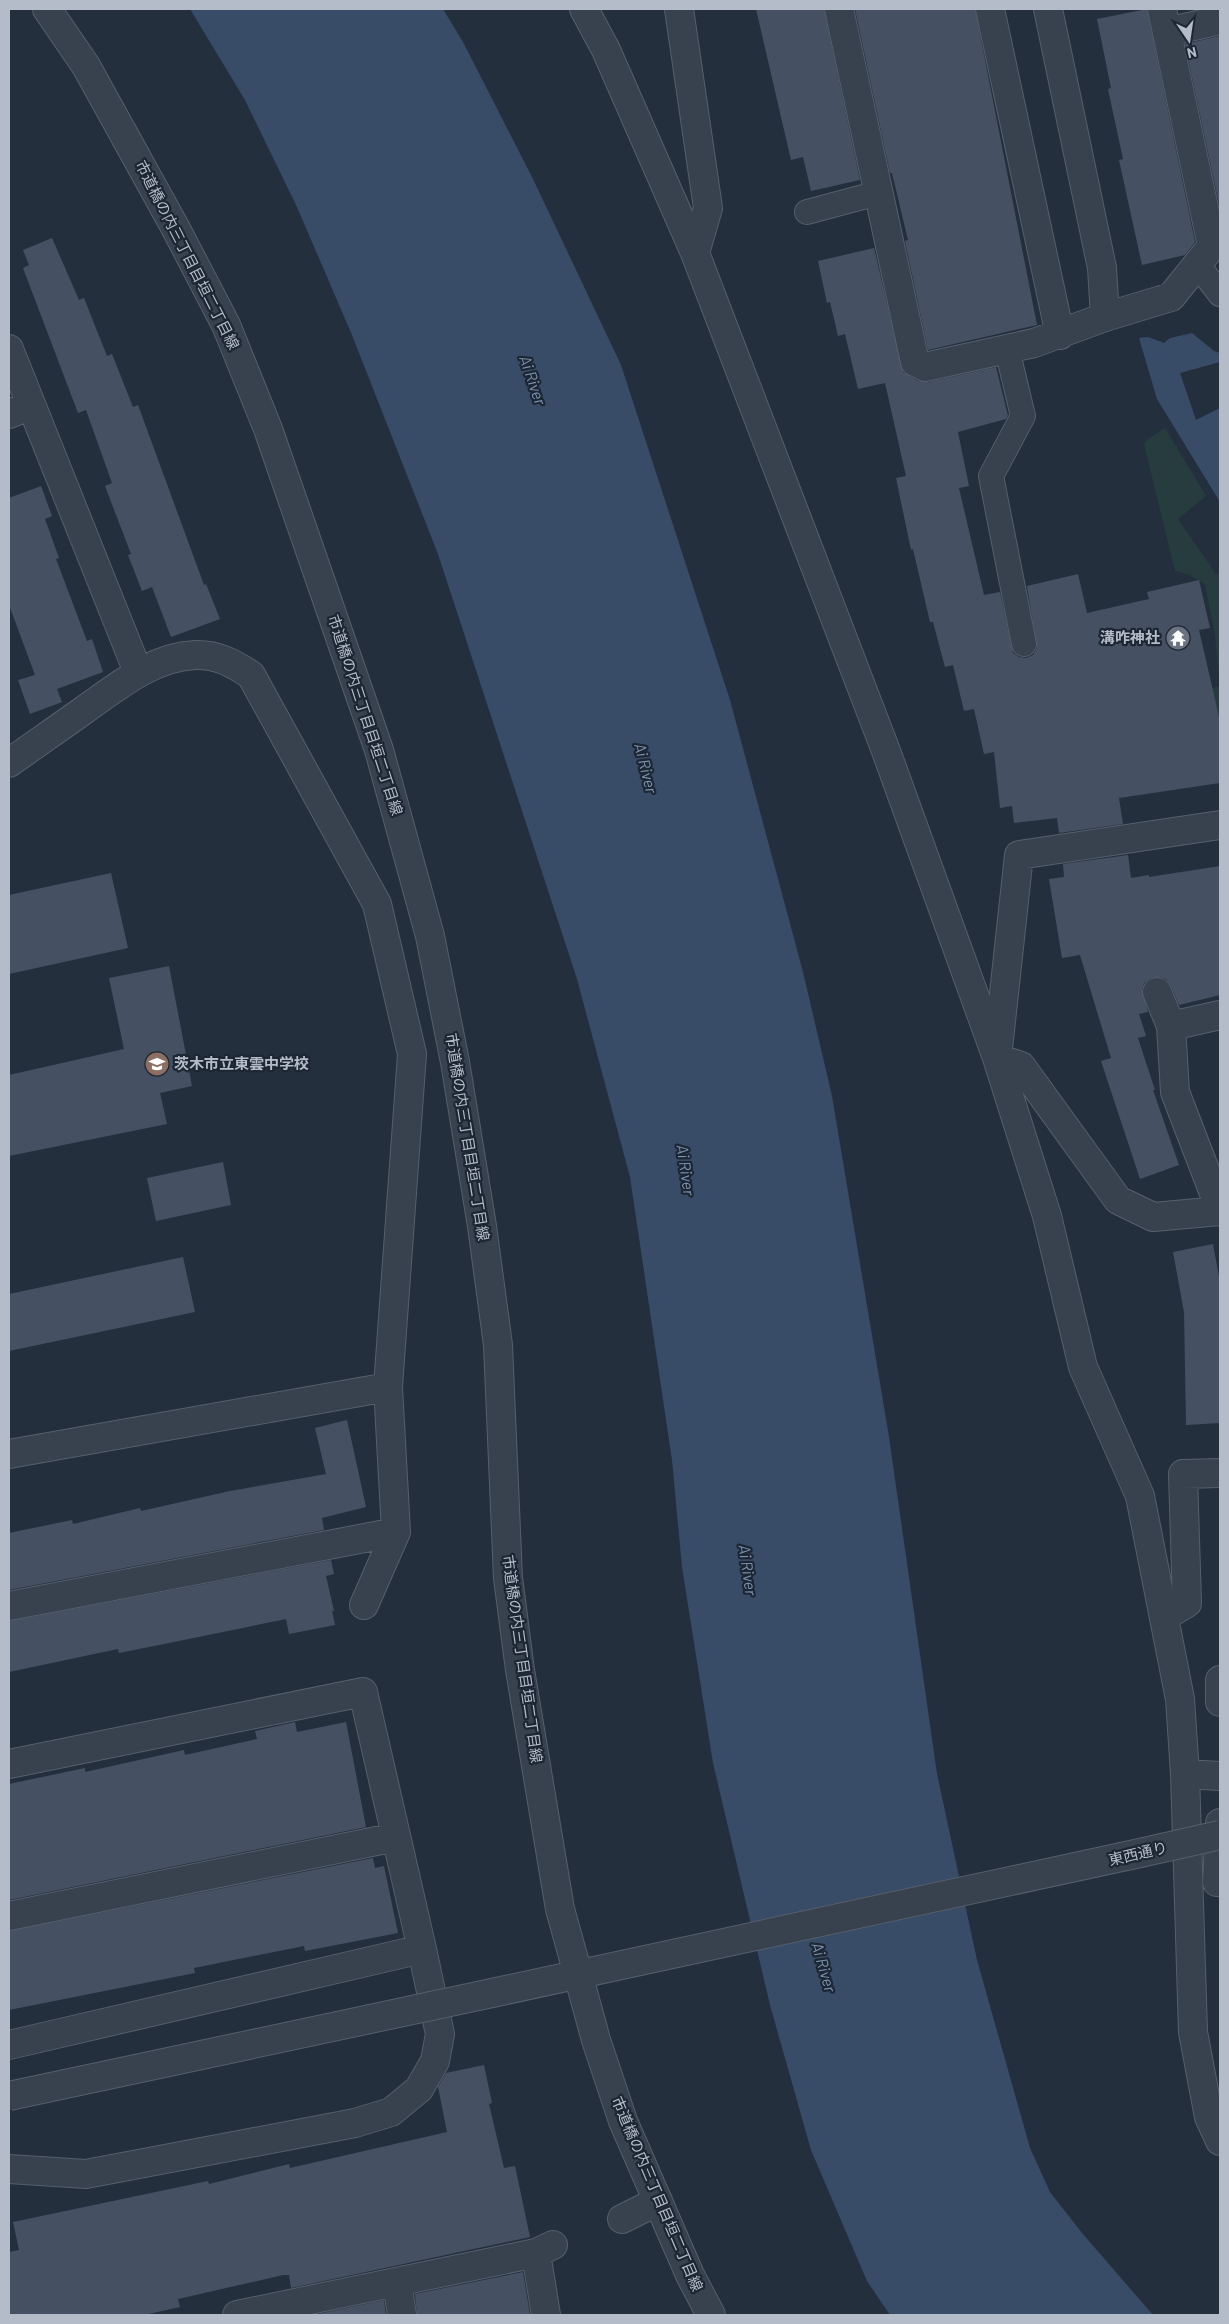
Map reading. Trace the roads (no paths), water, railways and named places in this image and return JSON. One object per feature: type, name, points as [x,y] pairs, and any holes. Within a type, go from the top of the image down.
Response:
[{"type":"street","name":"市道橋の内三丁目目垣二丁目線","points":[[47,9],[86,66],[176,229],[226,325],[265,420],[379,750],[430,936],[455,1062],[481,1216],[498,1345],[508,1578],[520,1670],[560,1908],[596,2040],[623,2121],[690,2275],[712,2315]]},
{"type":"street","points":[[584,9],[606,50],[695,254],[886,751],[997,1058],[1047,1216],[1083,1367],[1140,1496],[1180,1699],[1185,1774],[1193,2032],[1217,2125]]},
{"type":"street","points":[[679,9],[708,208],[695,254]]},
{"type":"street","points":[[838,9],[915,362],[925,367],[1060,335],[1105,317],[1171,297],[1210,251],[1165,20],[1220,20]]},
{"type":"street","points":[[990,9],[1060,335]]},
{"type":"street","points":[[1048,9],[1102,268],[1105,317]]},
{"type":"street","points":[[9,349],[20,409],[138,672]]},
{"type":"street","points":[[9,763],[138,672],[174,659],[194,655],[218,657],[236,664],[251,675],[377,904],[412,1054],[388,1387],[396,1532],[364,1605]]},
{"type":"street","points":[[997,1058],[1019,855],[1220,826]]},
{"type":"street","points":[[398,990],[439,982]]},
{"type":"street","points":[[997,1058],[1021,1066],[1118,1200],[1153,1217],[1220,1210],[1175,1092],[1171,1026],[1156,992]]},
{"type":"street","points":[[1171,1026],[1220,1015]]},
{"type":"street","points":[[9,1454],[388,1387]]},
{"type":"street","points":[[1164,1617],[1187,1603],[1183,1474],[1220,1473]]},
{"type":"street","points":[[9,1606],[396,1532]]},
{"type":"street","points":[[1220,1680],[1220,1702]]},
{"type":"street","points":[[9,1764],[363,1692],[440,2034],[435,2061],[418,2089],[391,2112],[355,2123],[86,2174],[9,2169]]},
{"type":"street","points":[[1185,1774],[1220,1776]]},
{"type":"street","points":[[1220,1823],[1217,1882],[1220,1882]]},
{"type":"street","name":"東西通り","points":[[9,2096],[1056,1872],[1220,1835]]},
{"type":"street","points":[[9,1916],[396,1838]]},
{"type":"street","points":[[9,2044],[422,1949]]},
{"type":"street","points":[[622,2219],[658,2201]]},
{"type":"street","points":[[242,2315],[544,2249],[546,2315]]},
{"type":"street","points":[[397,2282],[402,2315]]},
{"type":"lane","points":[[807,212],[878,193]]},
{"type":"lane","points":[[1210,251],[1220,294]]},
{"type":"lane","points":[[1007,349],[1023,416],[991,476],[1024,644]]},
{"type":"water","name":"Ai River","points":[[190,9],[443,9],[463,42],[533,179],[621,365],[730,700],[803,972],[832,1096],[889,1437],[937,1774],[977,1960],[1030,2148],[1050,2192],[1082,2233],[1153,2315],[890,2315],[867,2281],[811,2150],[770,2005],[713,1763],[682,1567],[672,1460],[630,1177],[577,979],[438,554],[352,335],[297,207],[245,100]]},
{"type":"water","points":[[1192,333],[1214,351],[1220,353],[1220,362],[1180,373],[1196,420],[1220,408],[1220,502],[1157,399],[1139,338],[1148,337],[1164,343],[1170,338]]},
{"type":"place","name":"溝咋神社","points":[[1178,638]]},
{"type":"place","name":"茨木市立東雲中学校","points":[[157,1064]]}]
